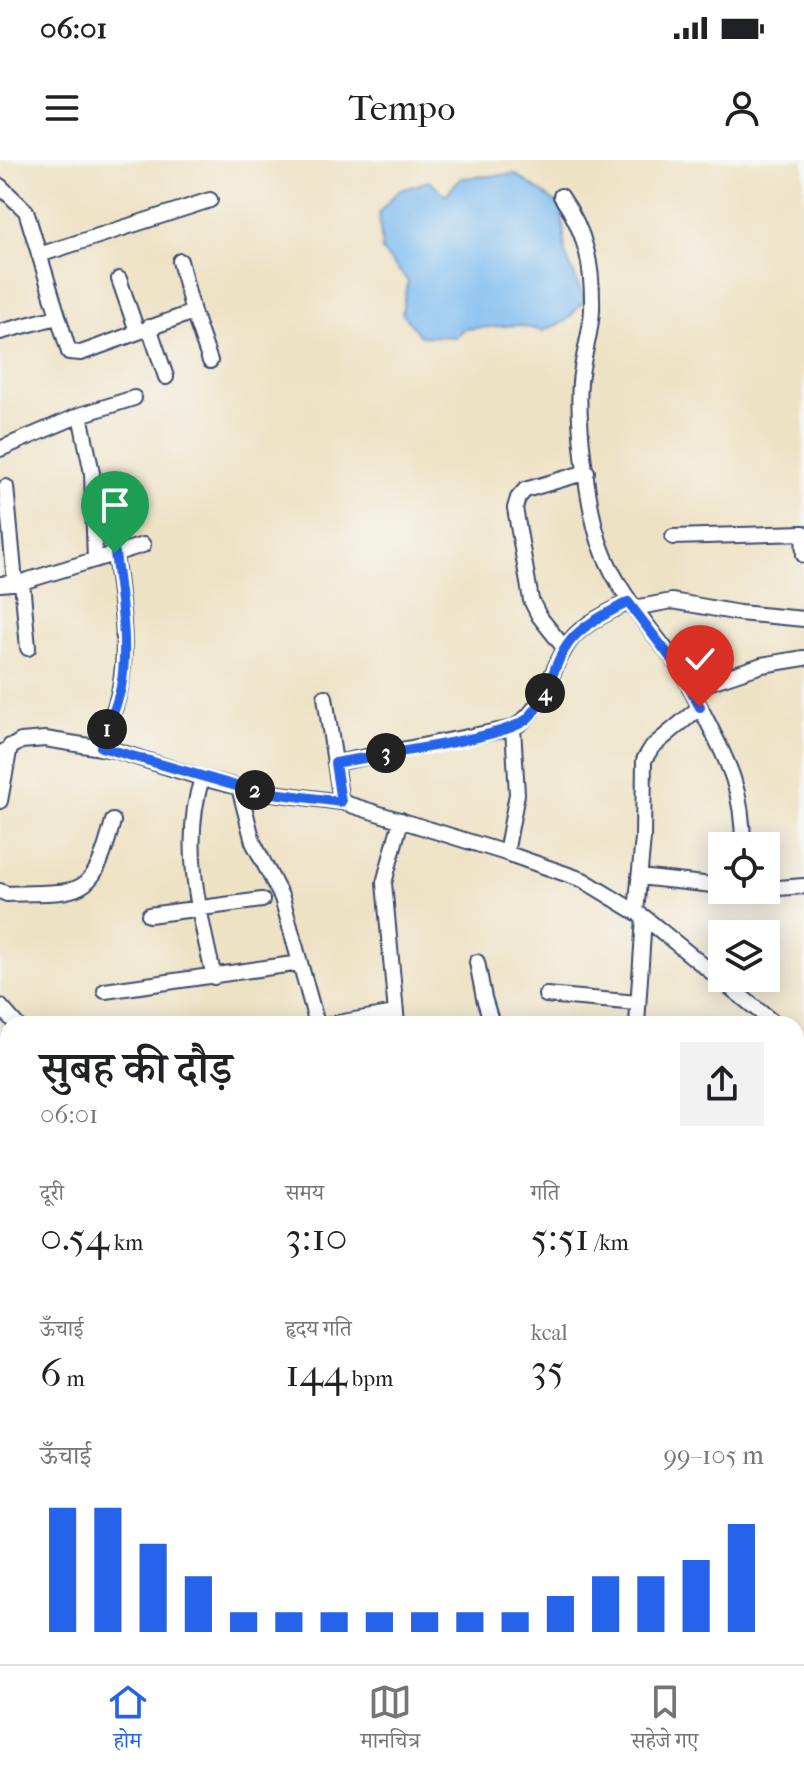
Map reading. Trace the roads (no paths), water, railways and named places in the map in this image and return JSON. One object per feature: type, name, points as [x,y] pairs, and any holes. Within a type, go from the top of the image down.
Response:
[{"type":"street","points":[[0,186],[26,211],[66,350],[75,354],[193,312]]},
{"type":"street","points":[[561,196],[577,219],[585,240],[590,279],[592,311],[580,380],[580,406],[595,528],[605,556],[631,605],[680,670],[736,781],[741,832]]},
{"type":"street","points":[[39,255],[210,200]]},
{"type":"street","points":[[180,261],[210,361]]},
{"type":"street","points":[[119,279],[166,377]]},
{"type":"street","points":[[0,332],[57,317]]},
{"type":"street","points":[[0,449],[80,415],[134,398]]},
{"type":"street","points":[[80,415],[92,473],[95,560]]},
{"type":"street","points":[[565,649],[539,616],[531,600],[515,508],[525,490],[587,472]]},
{"type":"street","points":[[6,487],[12,583],[28,648]]},
{"type":"street","points":[[673,537],[804,533],[804,555]]},
{"type":"street","points":[[12,583],[143,545]]},
{"type":"street","points":[[101,747],[120,688],[123,662],[115,553]]},
{"type":"street","points":[[335,763],[513,728],[525,721],[538,706],[568,643],[585,628],[631,605],[672,601],[739,613],[804,619]]},
{"type":"street","points":[[690,689],[762,665],[804,658]]},
{"type":"street","points":[[325,697],[341,802]]},
{"type":"street","points":[[637,1016],[644,760],[652,747],[700,707]]},
{"type":"street","points":[[506,853],[517,794],[513,728]]},
{"type":"street","points":[[0,801],[5,750],[21,741],[45,739],[101,747],[239,787],[341,802],[583,880],[640,914],[765,1016]]},
{"type":"street","points":[[202,778],[192,826],[198,909],[214,977]]},
{"type":"street","points":[[239,787],[253,842],[282,898],[315,1016]]},
{"type":"street","points":[[396,1016],[384,883],[401,820]]},
{"type":"street","points":[[0,891],[7,894],[68,892],[84,887],[99,865],[113,821]]},
{"type":"street","points":[[639,877],[708,884]]},
{"type":"street","points":[[780,888],[804,886]]},
{"type":"street","points":[[149,915],[262,900]]},
{"type":"street","points":[[477,962],[490,1016]]},
{"type":"street","points":[[105,991],[300,963]]},
{"type":"street","points":[[546,995],[638,1003]]},
{"type":"water","points":[[516,174],[562,207],[565,254],[585,300],[566,321],[543,331],[518,325],[463,329],[456,337],[420,336],[402,313],[408,281],[382,251],[379,212],[398,191],[429,181],[446,195],[461,178]]}]
